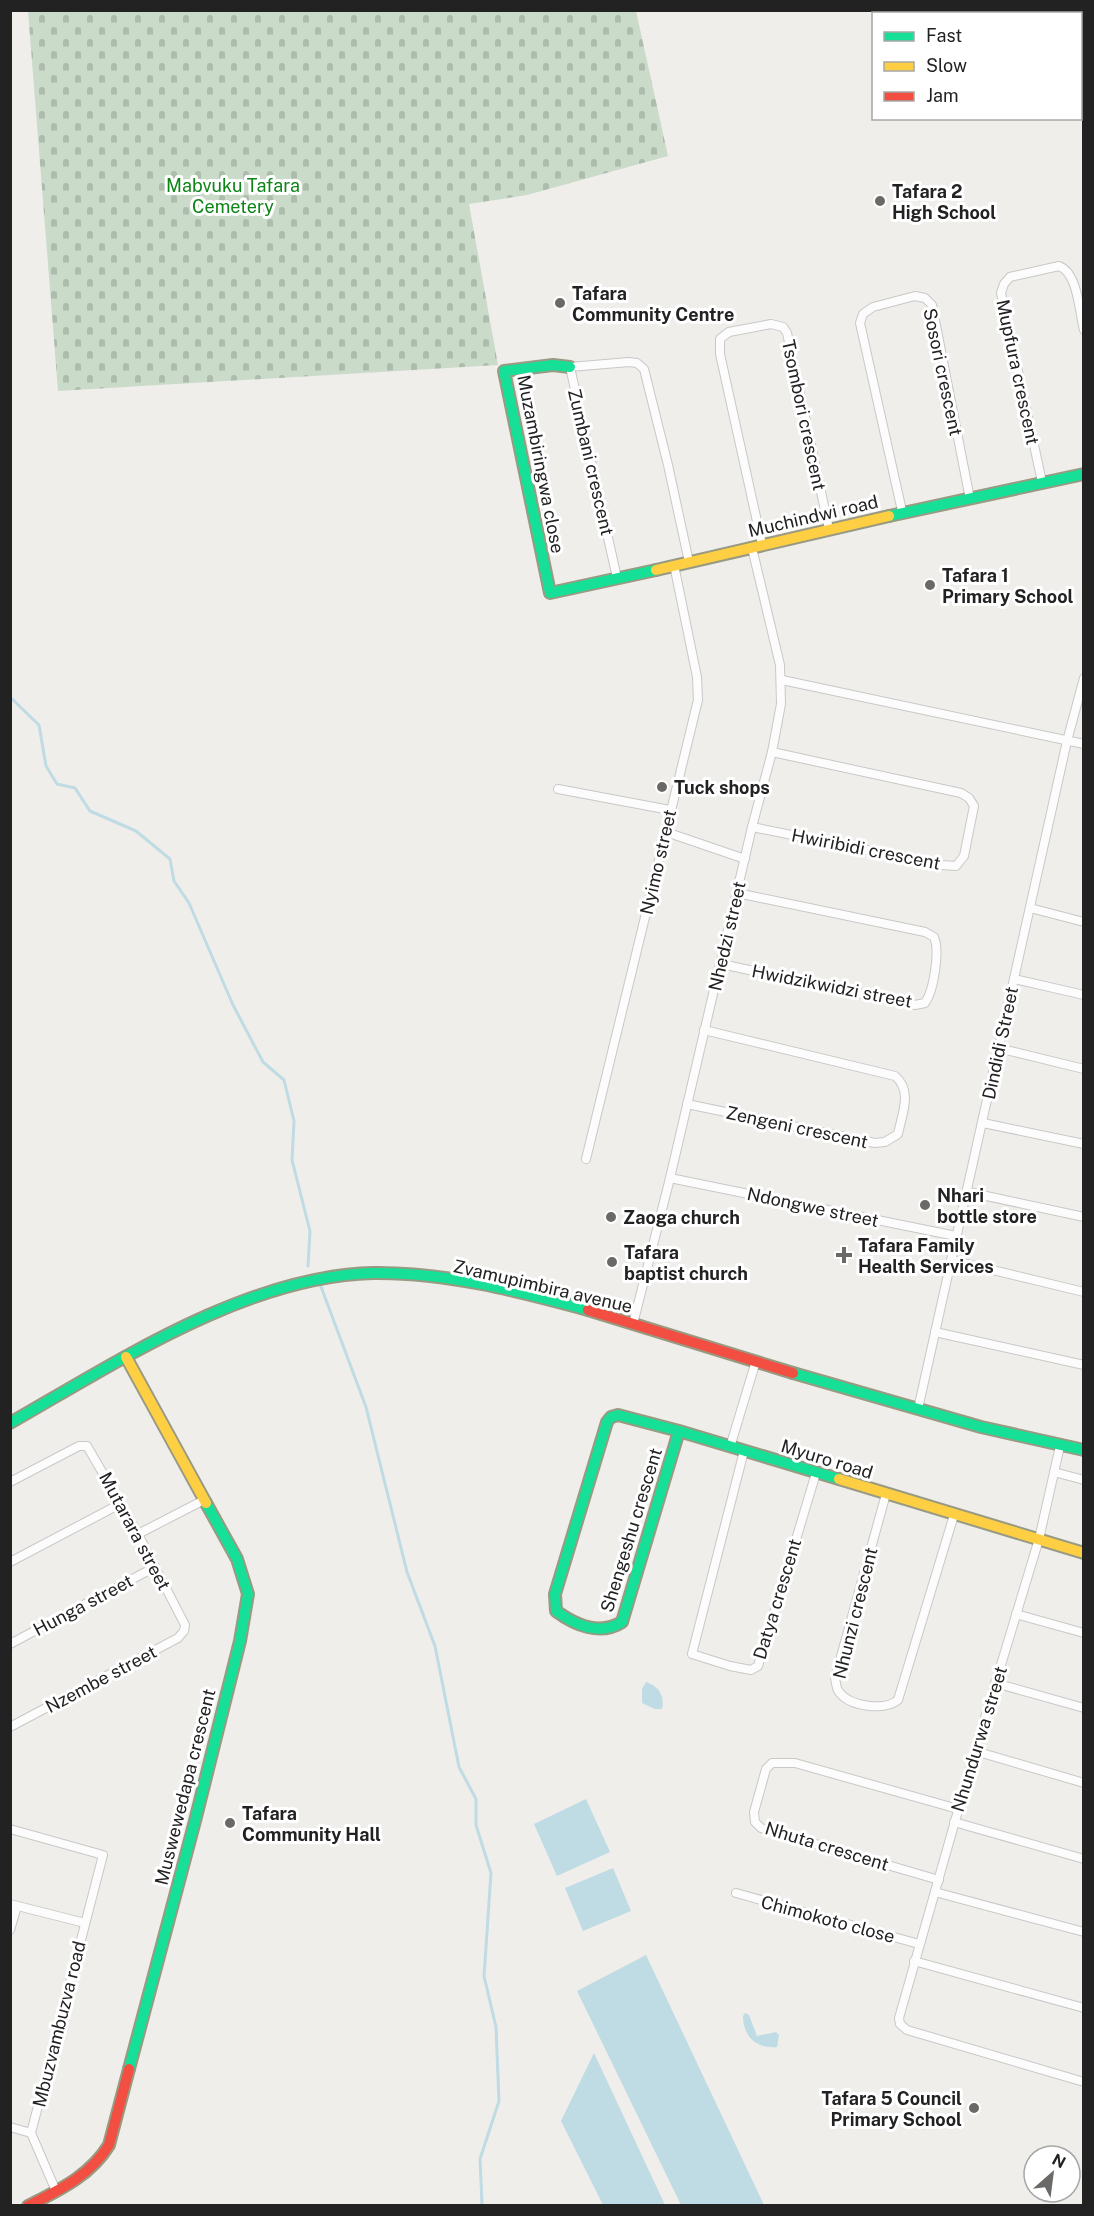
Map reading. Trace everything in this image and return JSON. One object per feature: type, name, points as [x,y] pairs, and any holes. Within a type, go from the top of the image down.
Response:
[{"type":"street","name":"Mupfura crescent","points":[[1042,482],[1000,293],[1004,284],[1010,278],[1019,275],[1059,266],[1066,269],[1072,276],[1083,330]]},
{"type":"street","name":"Sosori crescent","points":[[902,512],[860,323],[863,314],[873,307],[915,296],[925,298],[932,305],[970,499]]},
{"type":"street","name":"Tsombori crescent","points":[[757,546],[720,354],[720,339],[729,332],[771,324],[783,327],[787,333],[829,529]]},
{"type":"street","name":"Zumbani crescent","points":[[617,578],[570,367],[629,362],[637,363],[644,369],[666,454],[689,562]]},
{"type":"street","name":"Muzambiringwa close","points":[[550,593],[504,370],[553,365],[570,367]]},
{"type":"street","name":"Muchindwi road","points":[[550,593],[902,512],[1083,474]]},
{"type":"street","name":"Nhedzi street","points":[[633,1324],[772,752],[781,704],[782,680],[757,546]]},
{"type":"street","name":"Nyimo street","points":[[586,1158],[698,700],[699,688],[674,565]]},
{"type":"street","name":"Dindidi Street","points":[[918,1409],[1083,678]]},
{"type":"street","points":[[782,680],[1083,744]]},
{"type":"street","name":"Hwiribidi crescent","points":[[752,827],[942,865],[956,866],[964,856],[974,806],[969,798],[961,793],[772,752]]},
{"type":"street","points":[[558,789],[635,806],[670,810]]},
{"type":"street","points":[[666,832],[745,859]]},
{"type":"street","name":"Hwidzikwidzi street","points":[[721,964],[915,1005],[925,1003],[930,994],[937,945],[934,937],[925,932],[737,893]]},
{"type":"street","points":[[1030,909],[1083,922]]},
{"type":"street","points":[[1014,979],[1083,995]]},
{"type":"street","name":"Zengeni crescent","points":[[687,1104],[875,1143],[885,1142],[897,1134],[906,1101],[905,1090],[901,1081],[895,1076],[705,1030]]},
{"type":"street","points":[[998,1048],[1083,1069]]},
{"type":"street","points":[[983,1123],[1083,1144]]},
{"type":"street","name":"Ndongwe street","points":[[670,1178],[956,1236]]},
{"type":"street","points":[[968,1192],[1083,1218]]},
{"type":"street","points":[[951,1260],[1083,1292]]},
{"type":"street","name":"Zvamupimbira avenue","points":[[10,1423],[126,1357],[209,1315],[263,1294],[317,1279],[365,1273],[406,1274],[463,1281],[555,1301],[918,1409],[1083,1450]]},
{"type":"street","points":[[935,1332],[1083,1365]]},
{"type":"street","name":"Muswewedapa crescent","points":[[28,2205],[93,2169],[109,2145],[195,1821],[242,1631],[248,1594],[246,1581],[237,1559],[126,1357]]},
{"type":"street","points":[[730,1447],[756,1361]]},
{"type":"street","name":"Myuro road","points":[[608,1422],[611,1417],[618,1415],[679,1431],[1083,1553]]},
{"type":"street","name":"Shengeshu crescent","points":[[608,1422],[555,1594],[556,1611],[565,1618],[590,1627],[609,1629],[617,1627],[622,1622],[679,1431]]},
{"type":"street","name":"Mutarara street","points":[[10,1482],[79,1446],[87,1446],[138,1534],[185,1626]]},
{"type":"street","name":"Nhundurwa street","points":[[1060,1446],[1038,1539],[954,1822],[899,2018],[900,2024],[907,2030],[1083,2082]]},
{"type":"street","name":"Datya crescent","points":[[744,1451],[692,1654],[730,1666],[751,1670],[758,1666],[816,1473]]},
{"type":"street","points":[[1054,1472],[1083,1480]]},
{"type":"street","name":"Nhunzi crescent","points":[[886,1494],[835,1678],[838,1691],[855,1702],[875,1706],[889,1705],[898,1700],[954,1515]]},
{"type":"street","points":[[138,1534],[204,1500]]},
{"type":"street","points":[[10,1562],[120,1504]]},
{"type":"street","name":"Hunga street","points":[[10,1644],[155,1567]]},
{"type":"street","points":[[1016,1614],[1083,1633]]},
{"type":"street","name":"Nzembe street","points":[[10,1726],[178,1638],[185,1626]]},
{"type":"street","points":[[995,1683],[1083,1708]]},
{"type":"street","points":[[975,1751],[1083,1783]]},
{"type":"street","name":"Nhuta crescent","points":[[939,1880],[761,1828],[755,1822],[754,1812],[766,1769],[772,1763],[795,1763],[958,1809]]},
{"type":"street","points":[[954,1822],[1083,1859]]},
{"type":"street","name":"Mbuzvambuzva road","points":[[10,1829],[103,1855],[31,2133]]},
{"type":"street","points":[[935,1892],[1083,1932]]},
{"type":"street","name":"Chimokoto close","points":[[736,1893],[919,1944]]},
{"type":"street","points":[[10,1930],[14,1905],[85,1923]]},
{"type":"street","points":[[914,1961],[1083,2008]]},
{"type":"street","points":[[10,2127],[31,2133],[56,2191]]},
{"type":"green space","name":"Mabvuku Tafara Cemetery","points":[[28,11],[636,11],[668,156],[527,195],[469,204],[498,365],[58,391]]},
{"type":"water","points":[[646,1682],[660,1692],[662,1709],[655,1709],[642,1703],[642,1689]]},
{"type":"water","points":[[586,1799],[610,1852],[557,1876],[534,1824]]},
{"type":"water","points":[[613,1868],[631,1911],[583,1931],[565,1888]]},
{"type":"water","points":[[646,1955],[764,2205],[681,2205],[577,1991]]},
{"type":"water","points":[[745,2013],[749,2015],[757,2036],[776,2032],[779,2035],[777,2047],[763,2046],[752,2040],[745,2030],[743,2016]]},
{"type":"water","points":[[594,2053],[665,2205],[603,2205],[561,2121]]},
{"type":"waterway","points":[[10,697],[39,725],[46,766],[57,784],[75,788],[90,811],[136,831],[170,859],[174,881],[189,903],[233,1005],[263,1062],[284,1080],[294,1121],[292,1160],[310,1231],[308,1266]]},
{"type":"waterway","points":[[320,1284],[366,1407],[407,1572],[435,1646],[459,1767],[476,1799],[476,1825],[491,1873],[484,1976],[496,2027],[499,2101],[480,2159],[482,2204],[480,2206]]},
{"type":"traffic: fast","points":[[570,367],[553,365],[504,371],[550,593],[656,570]]},
{"type":"traffic: fast","points":[[889,516],[1084,474]]},
{"type":"traffic: fast","points":[[10,1423],[94,1374],[184,1326],[278,1289],[326,1278],[373,1273],[455,1279],[588,1310]]},
{"type":"traffic: fast","points":[[793,1373],[981,1427],[1084,1450]]},
{"type":"traffic: fast","points":[[679,1431],[622,1622],[614,1626],[596,1628],[579,1624],[563,1616],[556,1611],[555,1594],[607,1422],[611,1417],[618,1415],[679,1431],[839,1479]]},
{"type":"traffic: fast","points":[[129,2069],[195,1821],[240,1641],[248,1594],[237,1559],[206,1503]]},
{"type":"traffic: slow","points":[[656,570],[889,516]]},
{"type":"traffic: slow","points":[[126,1357],[206,1503]]},
{"type":"traffic: slow","points":[[839,1479],[1084,1553]]},
{"type":"traffic: jam","points":[[588,1310],[793,1373]]},
{"type":"traffic: jam","points":[[28,2206],[73,2181],[101,2156],[109,2145],[129,2069]]},
{"type":"place","name":"Tafara 2 High School","points":[[880,201]]},
{"type":"place","name":"Tafara Community Centre","points":[[560,303]]},
{"type":"place","name":"Tafara 1 Primary School","points":[[930,585]]},
{"type":"place","name":"Tuck shops","points":[[662,787]]},
{"type":"place","name":"Nhari bottle store","points":[[925,1205]]},
{"type":"place","name":"Zaoga church","points":[[611,1217]]},
{"type":"place","name":"Tafara Family Health Services","points":[[844,1255]]},
{"type":"place","name":"Tafara baptist church","points":[[612,1262]]},
{"type":"place","name":"Tafara Community Hall","points":[[230,1823]]},
{"type":"place","name":"Tafara 5 Council Primary School","points":[[974,2108]]}]
